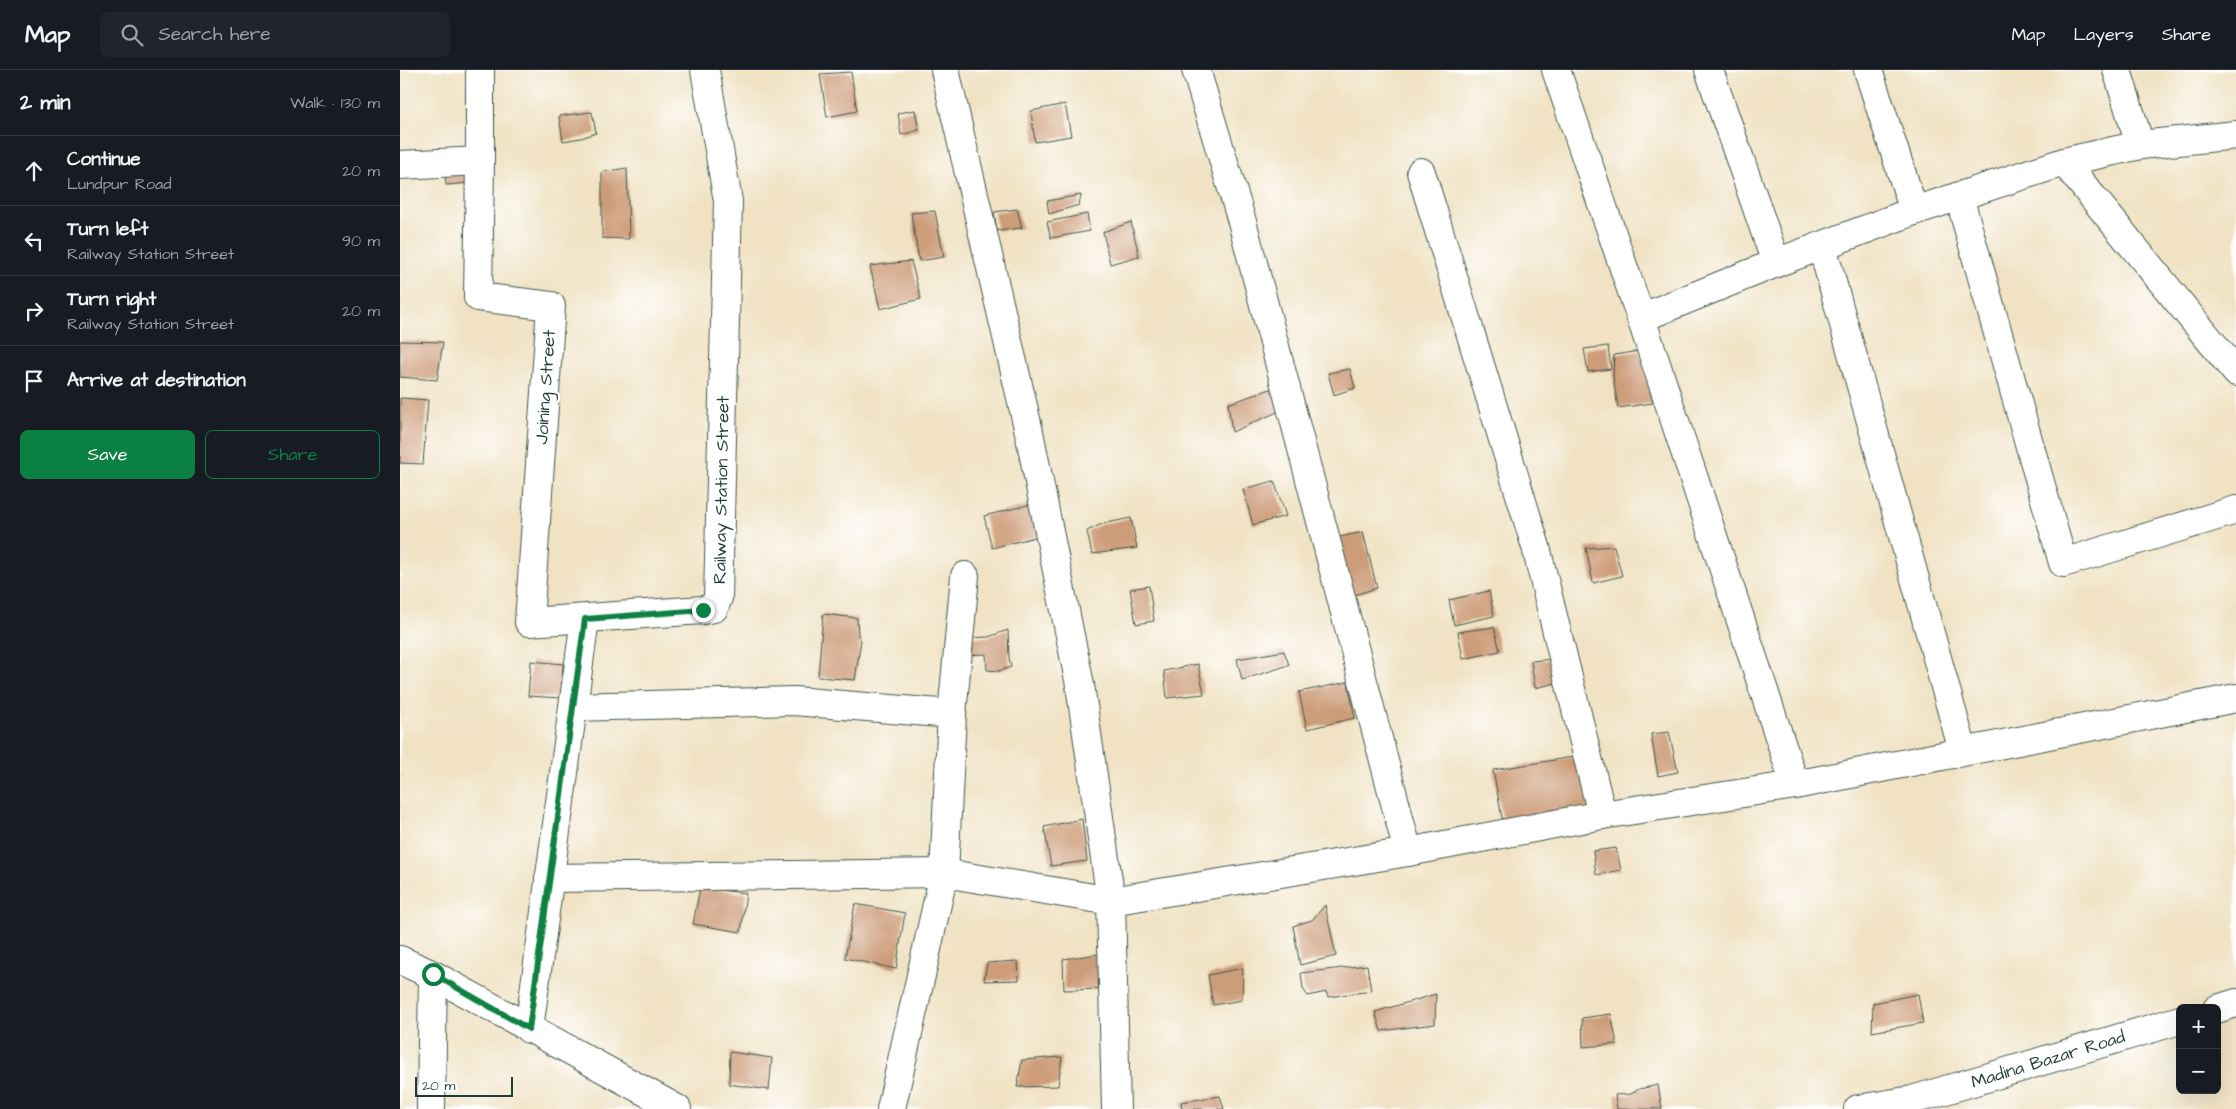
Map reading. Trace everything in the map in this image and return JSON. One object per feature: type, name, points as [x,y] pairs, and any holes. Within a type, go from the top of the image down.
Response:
[{"type":"street","points":[[400,165],[480,161],[480,70]]},
{"type":"street","name":"Railway Station Street","points":[[585,619],[703,610],[714,608],[718,598],[728,201],[705,70]]},
{"type":"street","points":[[945,70],[1029,432],[1076,666],[1111,900],[1116,1109]]},
{"type":"street","points":[[1196,70],[1243,225],[1408,852]]},
{"type":"street","points":[[1556,70],[1641,318],[1795,785]]},
{"type":"street","points":[[1709,70],[1776,263]]},
{"type":"street","points":[[1868,70],[1914,211]]},
{"type":"street","points":[[2117,70],[2140,145]]},
{"type":"street","points":[[1641,318],[1776,263],[1914,211],[2064,162],[2140,145],[2236,135]]},
{"type":"street","name":"Joining Street","points":[[480,161],[478,298],[551,306],[529,622],[585,619]]},
{"type":"street","points":[[2064,162],[2236,372]]},
{"type":"street","points":[[1421,172],[1536,547],[1602,815]]},
{"type":"street","points":[[1959,196],[2063,563],[2236,510]]},
{"type":"street","points":[[1822,246],[1963,751]]},
{"type":"street","points":[[891,1109],[944,873],[952,714],[965,576]]},
{"type":"street","points":[[529,1029],[585,619]]},
{"type":"street","points":[[549,878],[944,873],[1111,900],[1408,852],[1602,815],[1795,785],[2236,698]]},
{"type":"street","points":[[572,707],[794,701],[952,714]]},
{"type":"street","points":[[400,960],[433,974],[529,1029],[677,1109]]},
{"type":"street","points":[[431,1109],[433,974]]},
{"type":"street","points":[[2221,1008],[2236,1003]]},
{"type":"street","name":"Madina Bazar Road","points":[[1858,1109],[1912,1100],[2176,1021]]},
{"type":"building","points":[[851,72],[857,111],[827,117],[820,74]]},
{"type":"building","points":[[1065,104],[1071,136],[1035,142],[1031,111]]},
{"type":"building","points":[[915,110],[919,130],[901,135],[898,113]]},
{"type":"building","points":[[592,112],[596,133],[563,141],[559,116]]},
{"type":"building","points":[[627,168],[629,239],[602,238],[602,172]]},
{"type":"building","points":[[445,173],[469,174],[470,183],[446,185]]},
{"type":"building","points":[[1081,195],[1079,205],[1049,214],[1047,201]]},
{"type":"building","points":[[1017,209],[1022,228],[997,231],[994,212]]},
{"type":"building","points":[[935,211],[944,257],[919,261],[911,213]]},
{"type":"building","points":[[1087,214],[1090,231],[1051,238],[1047,222]]},
{"type":"building","points":[[1131,222],[1139,256],[1110,264],[1103,232]]},
{"type":"building","points":[[911,261],[921,299],[880,309],[870,266]]},
{"type":"building","points":[[400,341],[443,342],[437,380],[400,377]]},
{"type":"building","points":[[1608,346],[1611,369],[1588,372],[1584,349]]},
{"type":"building","points":[[1640,351],[1653,403],[1618,408],[1613,377],[1614,355]]},
{"type":"building","points":[[1350,369],[1355,388],[1334,395],[1328,373]]},
{"type":"building","points":[[1276,387],[1282,410],[1232,432],[1228,404]]},
{"type":"building","points":[[400,398],[428,400],[423,464],[400,463]]},
{"type":"building","points":[[1274,481],[1286,516],[1253,525],[1243,489]]},
{"type":"building","points":[[1036,503],[1047,534],[992,548],[984,516]]},
{"type":"building","points":[[1131,518],[1137,548],[1092,554],[1087,531],[1102,524]]},
{"type":"building","points":[[1363,532],[1377,588],[1345,598],[1331,539]]},
{"type":"building","points":[[1614,546],[1622,576],[1593,583],[1586,548]]},
{"type":"building","points":[[1149,586],[1154,621],[1136,624],[1130,589]]},
{"type":"building","points":[[1489,591],[1494,616],[1454,625],[1449,600]]},
{"type":"building","points":[[823,614],[857,618],[858,635],[861,640],[855,680],[818,677]]},
{"type":"building","points":[[1494,627],[1500,651],[1463,659],[1458,632]]},
{"type":"building","points":[[1008,630],[1011,667],[999,671],[987,670],[986,654],[965,655],[964,638],[988,637]]},
{"type":"building","points":[[1284,651],[1289,665],[1242,680],[1237,659]]},
{"type":"building","points":[[1555,659],[1561,682],[1535,688],[1531,661]]},
{"type":"building","points":[[531,661],[563,664],[561,698],[528,696]]},
{"type":"building","points":[[1198,664],[1204,694],[1167,698],[1164,671]]},
{"type":"building","points":[[1348,682],[1355,718],[1307,729],[1299,692]]},
{"type":"building","points":[[1669,732],[1678,772],[1658,776],[1651,734]]},
{"type":"building","points":[[1579,756],[1590,808],[1503,823],[1493,770]]},
{"type":"building","points":[[1082,819],[1087,861],[1051,866],[1044,827]]},
{"type":"building","points":[[1616,848],[1621,870],[1596,875],[1593,851]]},
{"type":"building","points":[[700,888],[746,893],[741,932],[693,924]]},
{"type":"building","points":[[855,904],[905,913],[896,969],[845,958]]},
{"type":"building","points":[[1325,905],[1336,956],[1300,965],[1293,926],[1312,920]]},
{"type":"building","points":[[1106,953],[1106,989],[1064,990],[1063,959]]},
{"type":"building","points":[[1018,961],[1019,980],[984,981],[987,963]]},
{"type":"building","points":[[1367,965],[1371,991],[1328,997],[1326,992],[1308,996],[1303,989],[1301,973]]},
{"type":"building","points":[[1243,968],[1242,1000],[1213,1005],[1208,975]]},
{"type":"building","points":[[1436,994],[1435,1024],[1381,1031],[1375,1012]]},
{"type":"building","points":[[1918,994],[1923,1023],[1872,1032],[1873,1003]]},
{"type":"building","points":[[1611,1014],[1617,1044],[1583,1047],[1582,1018]]},
{"type":"building","points":[[730,1052],[772,1058],[769,1090],[729,1084]]},
{"type":"building","points":[[1062,1057],[1058,1086],[1017,1087],[1022,1060]]},
{"type":"building","points":[[1658,1085],[1662,1109],[1617,1109],[1615,1095],[1631,1094],[1639,1089]]},
{"type":"building","points":[[1220,1096],[1224,1109],[1182,1109],[1181,1102]]},
{"type":"route","points":[[433,974],[529,1029],[585,619],[703,610]]}]
